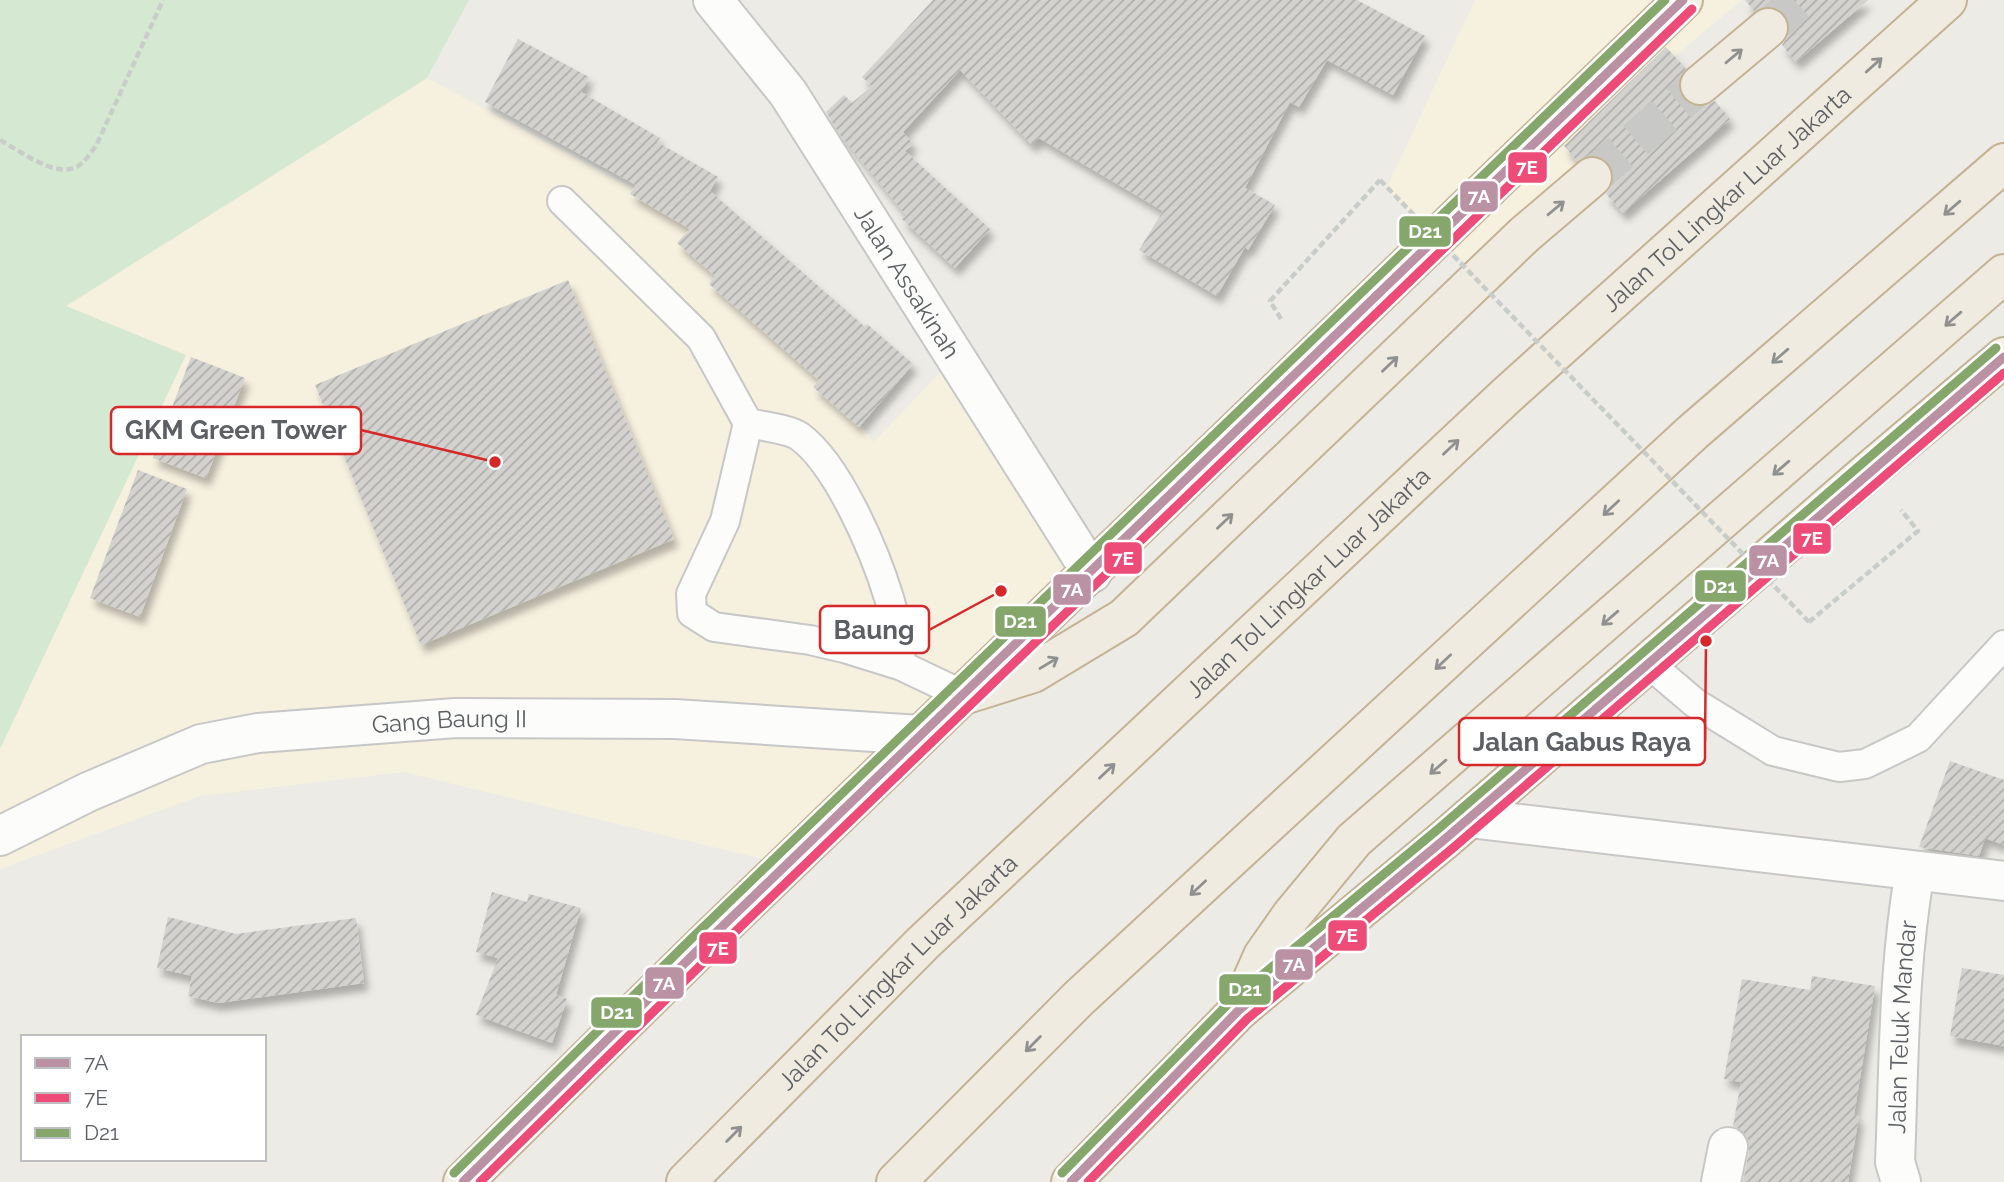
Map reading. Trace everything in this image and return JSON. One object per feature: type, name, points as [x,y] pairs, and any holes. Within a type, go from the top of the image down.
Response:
[{"type":"highway","points":[[463,1182],[1443,229],[1683,0]]},
{"type":"highway","name":"Jalan Tol Lingkar Luar Jakarta","points":[[686,1182],[923,943],[1506,396],[1947,0]]},
{"type":"highway","points":[[1700,85],[1768,27]]},
{"type":"highway","points":[[896,1182],[1079,998],[1662,460],[2004,163]]},
{"type":"highway","points":[[963,695],[1033,673],[1124,618],[1514,244],[1592,177]]},
{"type":"highway","points":[[1239,1010],[1263,956],[1291,916],[1354,840],[2004,274]]},
{"type":"highway","points":[[1071,1182],[1239,1010],[1469,818],[2004,358]]},
{"type":"street","name":"Jalan Assakinah","points":[[713,0],[789,93],[1092,573]]},
{"type":"street","name":"Gang Baung II","points":[[0,836],[88,792],[201,744],[258,733],[456,719],[661,719],[920,736]]},
{"type":"street","points":[[1469,818],[1912,888],[2004,881]]},
{"type":"street","name":"Jalan Teluk Mandar","points":[[1901,1182],[1895,1162],[1902,978],[1912,888]]},
{"type":"lane","points":[[562,201],[701,338],[748,423],[725,520],[691,594],[692,613],[714,627],[810,640],[844,648],[902,666],[963,695]]},
{"type":"lane","points":[[748,423],[797,434],[822,458],[851,505],[882,579],[890,600],[902,666]]},
{"type":"lane","points":[[1648,663],[1695,703],[1773,751],[1839,767],[1866,764],[1918,738],[2004,645]]},
{"type":"path","points":[[0,140],[54,169],[66,170],[80,165],[96,146],[163,0]]},
{"type":"path","points":[[1270,301],[1380,180],[1809,622],[1918,531]]},
{"type":"shaded area","points":[[1475,0],[1742,0],[1643,83],[1487,283],[1386,189]]},
{"type":"shaded area","points":[[427,78],[707,228],[874,442],[962,349],[1108,574],[782,864],[404,772],[200,796],[0,869],[0,749],[185,355],[66,306]]},
{"type":"green space","points":[[0,0],[469,0],[427,78],[66,306],[186,355],[0,749]]},
{"type":"building","points":[[933,0],[1357,0],[1425,36],[1393,95],[1327,60],[1299,107],[1290,102],[1245,188],[1275,205],[1248,250],[1245,247],[1217,296],[1139,250],[1163,211],[1039,138],[1032,145],[960,70],[903,132],[913,144],[905,151],[990,229],[955,268],[902,219],[906,215],[841,136],[826,112],[844,95],[852,103],[872,86],[862,77]]},
{"type":"building","points":[[1745,0],[1868,0],[1796,62],[1782,45],[1789,35],[1789,24],[1785,15],[1775,7],[1754,11]]},
{"type":"building","points":[[518,39],[589,77],[581,92],[660,138],[657,142],[718,177],[710,191],[865,327],[867,324],[913,364],[859,427],[813,387],[819,380],[709,284],[715,276],[677,243],[690,229],[630,194],[636,185],[485,102]]},
{"type":"building","points":[[1666,47],[1686,69],[1679,78],[1678,88],[1684,100],[1693,106],[1703,107],[1715,101],[1730,119],[1623,213],[1606,194],[1612,185],[1614,174],[1608,162],[1599,156],[1589,155],[1577,161],[1564,146]]},
{"type":"building","points":[[568,280],[674,539],[421,645],[315,385]]},
{"type":"building","points":[[191,357],[245,378],[206,478],[153,458]]},
{"type":"building","points":[[138,470],[187,489],[140,617],[90,598]]},
{"type":"building","points":[[1950,761],[2004,780],[2004,845],[1985,838],[1979,856],[1919,847]]},
{"type":"building","points":[[492,892],[527,902],[529,894],[581,908],[556,995],[567,999],[552,1043],[476,1015],[498,958],[476,952]]},
{"type":"building","points":[[168,917],[236,934],[356,918],[364,983],[218,1003],[188,996],[192,976],[157,968]]},
{"type":"building","points":[[1962,968],[2004,975],[2004,1046],[1950,1036]]},
{"type":"building","points":[[1812,976],[1875,986],[1854,1115],[1859,1116],[1848,1182],[1743,1182],[1749,1141],[1743,1131],[1733,1126],[1741,1082],[1724,1079],[1742,979],[1810,990]]},
{"type":"tunnel","points":[[1768,28],[1800,0]]},
{"type":"tunnel","points":[[1592,177],[1700,85]]},
{"type":"transit line","name":"D21","points":[[454,1173],[691,939],[1665,0]]},
{"type":"transit line","name":"7A","points":[[463,1182],[700,948],[1683,0]]},
{"type":"transit line","name":"7E","points":[[480,1182],[709,957],[1692,9]]},
{"type":"transit line","name":"D21","points":[[1062,1173],[1231,1001],[1437,830],[1996,348]]},
{"type":"transit line","name":"7A","points":[[1071,1182],[1239,1010],[1445,839],[2004,357]]},
{"type":"transit line","name":"7E","points":[[1088,1182],[1247,1019],[1453,848],[2004,373]]},
{"type":"place","name":"GKM Green Tower","points":[[495,462]]},
{"type":"place","name":"Baung","points":[[1001,591]]},
{"type":"place","name":"Jalan Gabus Raya","points":[[1706,641]]}]
